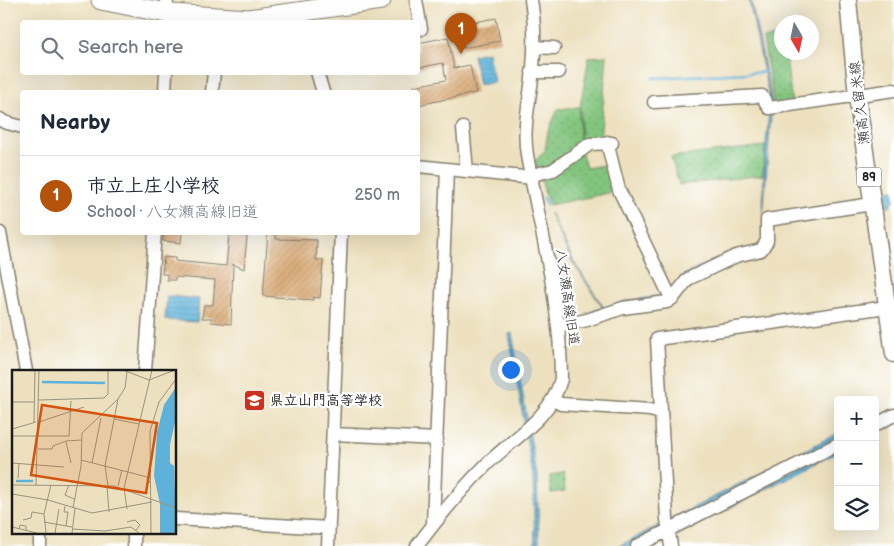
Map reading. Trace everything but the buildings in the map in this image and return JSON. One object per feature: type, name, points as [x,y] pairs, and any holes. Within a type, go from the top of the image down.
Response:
[{"type":"highway","points":[[101,0],[169,12],[248,19],[382,0]]},
{"type":"main road","name":"瀬高久留米線","points":[[848,0],[857,96],[872,204],[891,306],[894,354]]},
{"type":"street","points":[[416,0],[420,20]]},
{"type":"street","name":"八女瀬高線旧道","points":[[417,546],[433,524],[485,466],[534,424],[553,400],[561,379],[554,288],[533,176],[527,154],[525,133],[534,48],[534,21],[531,0]]},
{"type":"street","points":[[420,22],[421,28]]},
{"type":"street","points":[[534,48],[554,48]]},
{"type":"street","points":[[532,72],[559,72]]},
{"type":"street","points":[[165,90],[166,75]]},
{"type":"street","points":[[212,90],[214,75]]},
{"type":"street","points":[[318,75],[322,90]]},
{"type":"street","points":[[654,102],[762,96],[769,108],[894,90]]},
{"type":"street","points":[[0,118],[4,122],[20,126]]},
{"type":"street","points":[[463,128],[467,171]]},
{"type":"street","points":[[420,166],[533,176],[553,170],[590,144],[609,142],[619,190],[668,292]]},
{"type":"street","points":[[433,524],[446,169]]},
{"type":"street","points":[[558,326],[587,320],[623,308],[667,302],[673,298],[688,279],[730,259],[762,250],[767,240],[767,220],[872,204]]},
{"type":"street","points":[[0,232],[26,370]]},
{"type":"street","points":[[145,370],[154,235]]},
{"type":"street","points":[[328,546],[340,235]]},
{"type":"street","points":[[671,546],[656,339],[891,306]]},
{"type":"street","points":[[553,400],[561,404],[650,410],[661,413]]},
{"type":"street","points":[[879,423],[894,415]]},
{"type":"street","points":[[332,434],[437,439]]},
{"type":"street","points":[[637,546],[834,446]]},
{"type":"street","points":[[176,519],[329,528]]},
{"type":"green space","points":[[774,37],[774,60],[786,60],[792,102],[774,104],[763,39]]},
{"type":"green space","points":[[607,56],[600,140],[581,145],[580,107],[589,57]]},
{"type":"green space","points":[[579,107],[580,145],[567,158],[537,171],[534,162],[545,151],[548,132],[558,109]]},
{"type":"green space","points":[[765,146],[763,175],[679,185],[671,157]]},
{"type":"green space","points":[[582,153],[586,168],[610,164],[618,191],[550,205],[545,195],[541,177]]},
{"type":"green space","points":[[563,474],[565,491],[551,493],[549,476]]},
{"type":"water","points":[[749,0],[751,0],[772,103],[763,217],[764,164],[770,102]]},
{"type":"water","points":[[488,52],[494,82],[479,85],[473,55]]},
{"type":"water","points":[[894,190],[894,202],[890,202],[891,206],[883,207],[880,192]]},
{"type":"water","points":[[550,213],[575,264],[604,308],[626,301],[667,295],[684,275],[719,258],[669,296],[585,314],[602,308],[601,305],[572,261]]},
{"type":"water","points":[[167,296],[199,299],[197,322],[165,320]]},
{"type":"water","points":[[512,333],[537,476],[539,546],[535,546],[533,476],[509,334]]},
{"type":"water","points":[[834,435],[834,440],[629,546],[619,546]]},
{"type":"water","points":[[834,448],[834,454],[673,537],[654,546],[643,546]]},
{"type":"waterway","points":[[653,78],[765,72]]},
{"type":"waterway","points":[[543,198],[547,205]]},
{"type":"place","name":"市立上庄小学校","points":[[461,54]]},
{"type":"place","name":"県立山門高等学校","points":[[254,400]]}]
